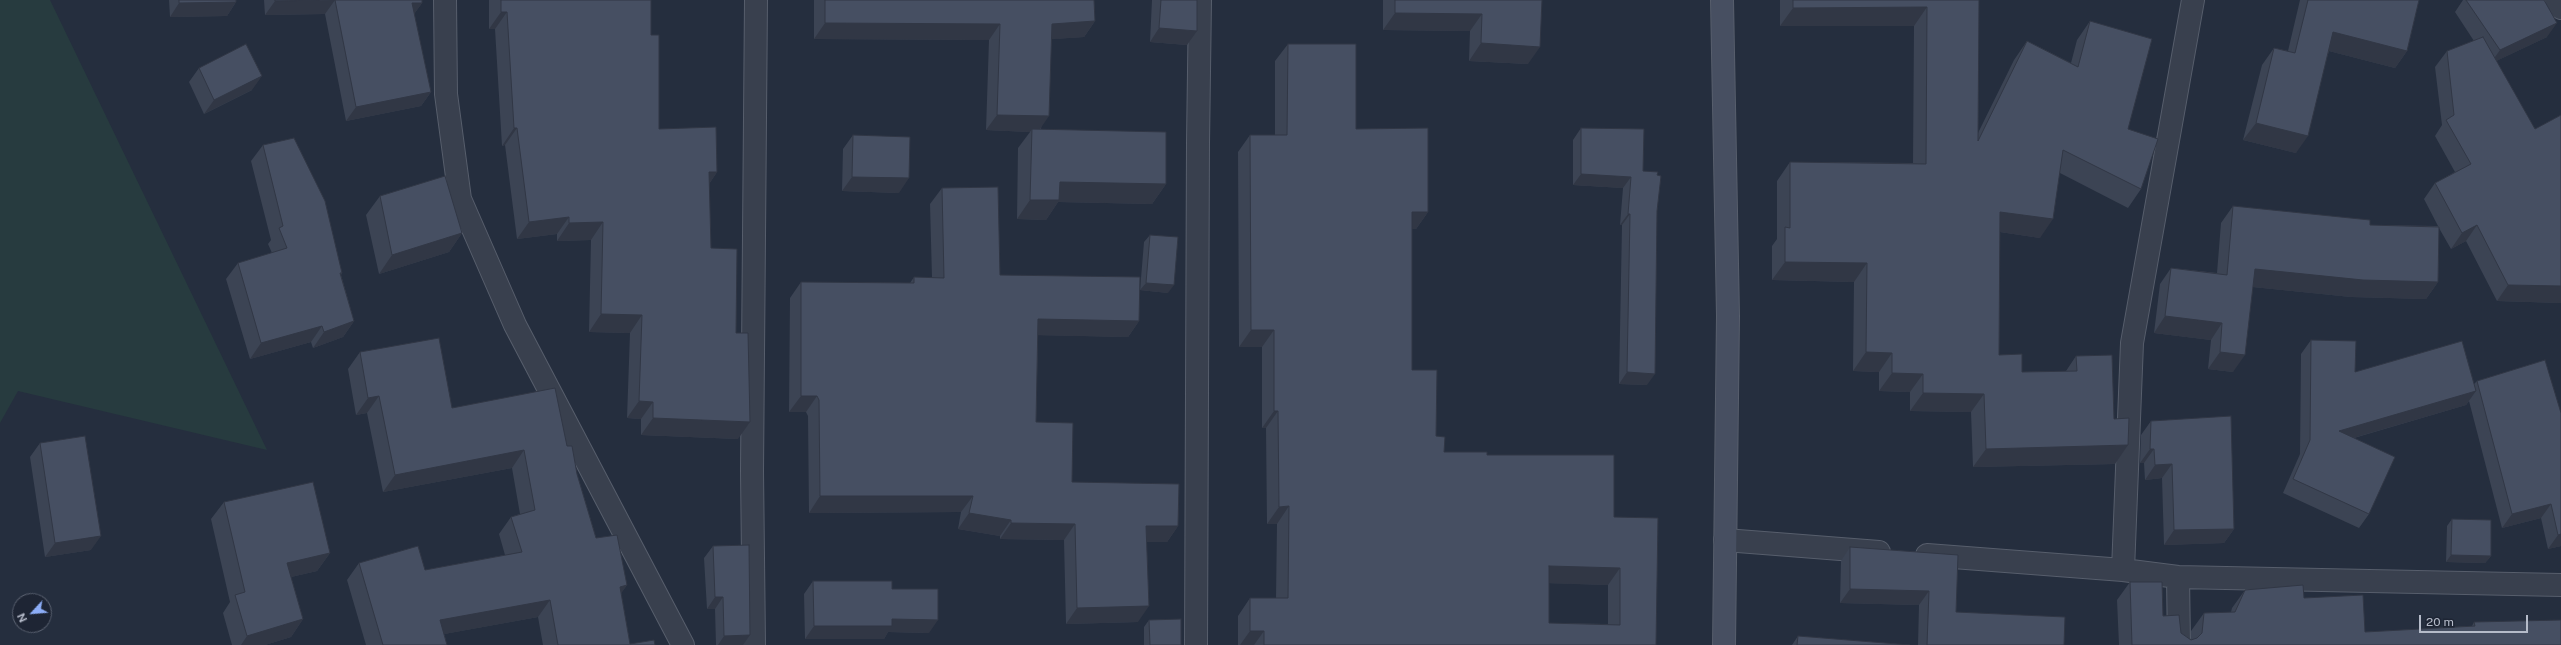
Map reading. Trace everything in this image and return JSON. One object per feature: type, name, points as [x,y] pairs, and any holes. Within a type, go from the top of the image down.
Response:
[{"type":"street","points":[[446,0],[446,94],[460,199],[515,325],[684,645]]},
{"type":"street","points":[[754,645],[752,470],[756,0]]},
{"type":"street","points":[[1196,645],[1200,0]]},
{"type":"street","points":[[1722,0],[1728,316],[1724,645]]},
{"type":"street","points":[[2123,570],[2132,343],[2193,0]]},
{"type":"street","points":[[2556,0],[2561,8]]},
{"type":"street","points":[[1725,540],[2123,570],[2178,577],[2561,585]]},
{"type":"street","points":[[2178,577],[2179,645]]},
{"type":"green space","points":[[0,0],[50,0],[267,450],[18,391],[0,423]]},
{"type":"building","points":[[179,0],[236,0],[236,2],[179,3]]},
{"type":"building","points":[[275,0],[320,0],[275,1]]},
{"type":"building","points":[[335,0],[422,0],[422,3],[412,3],[431,92],[356,107]]},
{"type":"building","points":[[501,0],[651,0],[651,35],[659,35],[659,129],[716,127],[717,172],[709,172],[711,248],[737,249],[736,333],[748,333],[750,422],[653,418],[653,402],[639,401],[642,315],[601,314],[603,222],[569,223],[569,217],[529,222],[517,128],[514,128],[507,12],[501,12]]},
{"type":"building","points":[[825,0],[1094,0],[1095,21],[1052,24],[1049,116],[997,115],[1000,24],[825,23]]},
{"type":"building","points":[[1161,0],[1197,0],[1197,31],[1159,28]]},
{"type":"building","points":[[1395,0],[1542,0],[1540,47],[1481,43],[1482,14],[1395,13]]},
{"type":"building","points":[[1793,0],[1979,0],[1978,141],[2027,41],[2078,67],[2090,21],[2152,39],[2128,129],[2158,139],[2141,189],[2063,150],[2053,219],[2000,212],[1999,355],[2022,354],[2022,372],[2077,371],[2076,356],[2112,355],[2114,419],[2129,418],[2128,445],[1986,449],[1984,394],[1923,393],[1923,374],[1892,373],[1892,353],[1866,352],[1867,263],[1785,262],[1785,227],[1790,228],[1790,162],[1926,164],[1927,7],[1793,8]]},
{"type":"building","points":[[2308,0],[2419,0],[2407,51],[2333,32],[2308,136],[2256,123],[2274,48],[2295,53]]},
{"type":"building","points":[[2466,0],[2544,0],[2557,23],[2500,50]]},
{"type":"building","points":[[2483,37],[2535,129],[2561,115],[2561,286],[2508,285],[2477,225],[2462,233],[2435,183],[2471,164],[2446,120],[2454,115],[2447,51]]},
{"type":"building","points":[[246,44],[262,76],[214,100],[199,68]]},
{"type":"building","points":[[1288,44],[1356,44],[1356,129],[1428,128],[1428,212],[1412,212],[1412,370],[1437,370],[1436,436],[1445,437],[1444,452],[1487,452],[1487,455],[1614,455],[1614,517],[1658,518],[1656,645],[1264,645],[1264,631],[1250,631],[1250,598],[1288,598],[1289,506],[1279,507],[1278,411],[1274,411],[1274,330],[1251,330],[1250,135],[1287,135]],"holes":[[[1549,566],[1620,568],[1620,625],[1549,623]]]},
{"type":"building","points":[[1581,128],[1644,129],[1643,171],[1658,172],[1657,175],[1661,176],[1657,211],[1655,374],[1627,372],[1630,214],[1628,214],[1631,177],[1581,174]]},
{"type":"building","points":[[1032,129],[1166,132],[1166,184],[1060,182],[1059,200],[1030,200]]},
{"type":"building","points":[[853,135],[910,137],[909,178],[852,177]]},
{"type":"building","points":[[294,138],[325,201],[342,273],[340,273],[354,321],[324,332],[322,326],[261,343],[238,263],[287,248],[279,228],[283,226],[263,145]]},
{"type":"building","points":[[445,176],[462,233],[392,255],[380,196]]},
{"type":"building","points":[[998,187],[1000,275],[1140,277],[1139,321],[1038,319],[1036,422],[1073,423],[1072,482],[1179,484],[1178,526],[1146,526],[1149,606],[1077,608],[1075,524],[1011,523],[1011,520],[969,513],[973,496],[820,496],[819,400],[817,396],[801,396],[801,282],[914,283],[914,277],[944,278],[942,188]]},
{"type":"building","points":[[2233,206],[2370,220],[2370,225],[2439,227],[2438,282],[2363,280],[2255,269],[2245,355],[2220,352],[2222,323],[2165,316],[2171,268],[2227,275]]},
{"type":"building","points":[[1150,235],[1178,237],[1174,285],[1146,283]]},
{"type":"building","points":[[439,338],[452,408],[555,388],[567,446],[572,446],[577,474],[596,538],[617,535],[627,585],[620,587],[630,644],[654,640],[655,645],[558,645],[550,600],[440,620],[447,645],[383,645],[359,563],[418,546],[425,570],[522,552],[511,517],[535,510],[524,450],[395,475],[379,396],[368,398],[360,352]]},
{"type":"building","points":[[2311,340],[2356,341],[2355,372],[2462,341],[2476,391],[2339,431],[2395,457],[2369,514],[2293,479],[2310,440]]},
{"type":"building","points":[[2545,360],[2561,413],[2561,534],[2558,535],[2551,504],[2512,514],[2477,381]]},
{"type":"building","points":[[2231,416],[2234,529],[2174,530],[2172,464],[2155,465],[2154,449],[2150,449],[2151,421]]},
{"type":"building","points":[[85,436],[101,536],[55,543],[40,443]]},
{"type":"building","points":[[313,482],[330,553],[287,563],[303,619],[247,636],[235,595],[245,592],[224,502]]},
{"type":"building","points":[[2452,519],[2491,520],[2491,556],[2451,555]]},
{"type":"building","points":[[749,545],[750,635],[724,636],[723,597],[715,597],[713,546]]},
{"type":"building","points":[[1850,547],[1958,555],[1956,612],[2065,617],[2064,645],[1927,645],[1929,591],[1850,589]]},
{"type":"building","points":[[813,581],[892,581],[892,589],[938,589],[938,620],[892,619],[892,626],[814,626]]},
{"type":"building","points":[[2130,582],[2162,582],[2163,616],[2179,615],[2181,633],[2191,640],[2197,638],[2202,633],[2204,613],[2235,612],[2245,590],[2303,585],[2304,598],[2363,595],[2365,632],[2475,626],[2474,622],[2561,620],[2561,645],[2132,645]]},
{"type":"building","points":[[1181,619],[1181,645],[1150,645],[1149,620]]},
{"type":"building","points":[[1798,636],[1910,645],[1797,645]]}]
